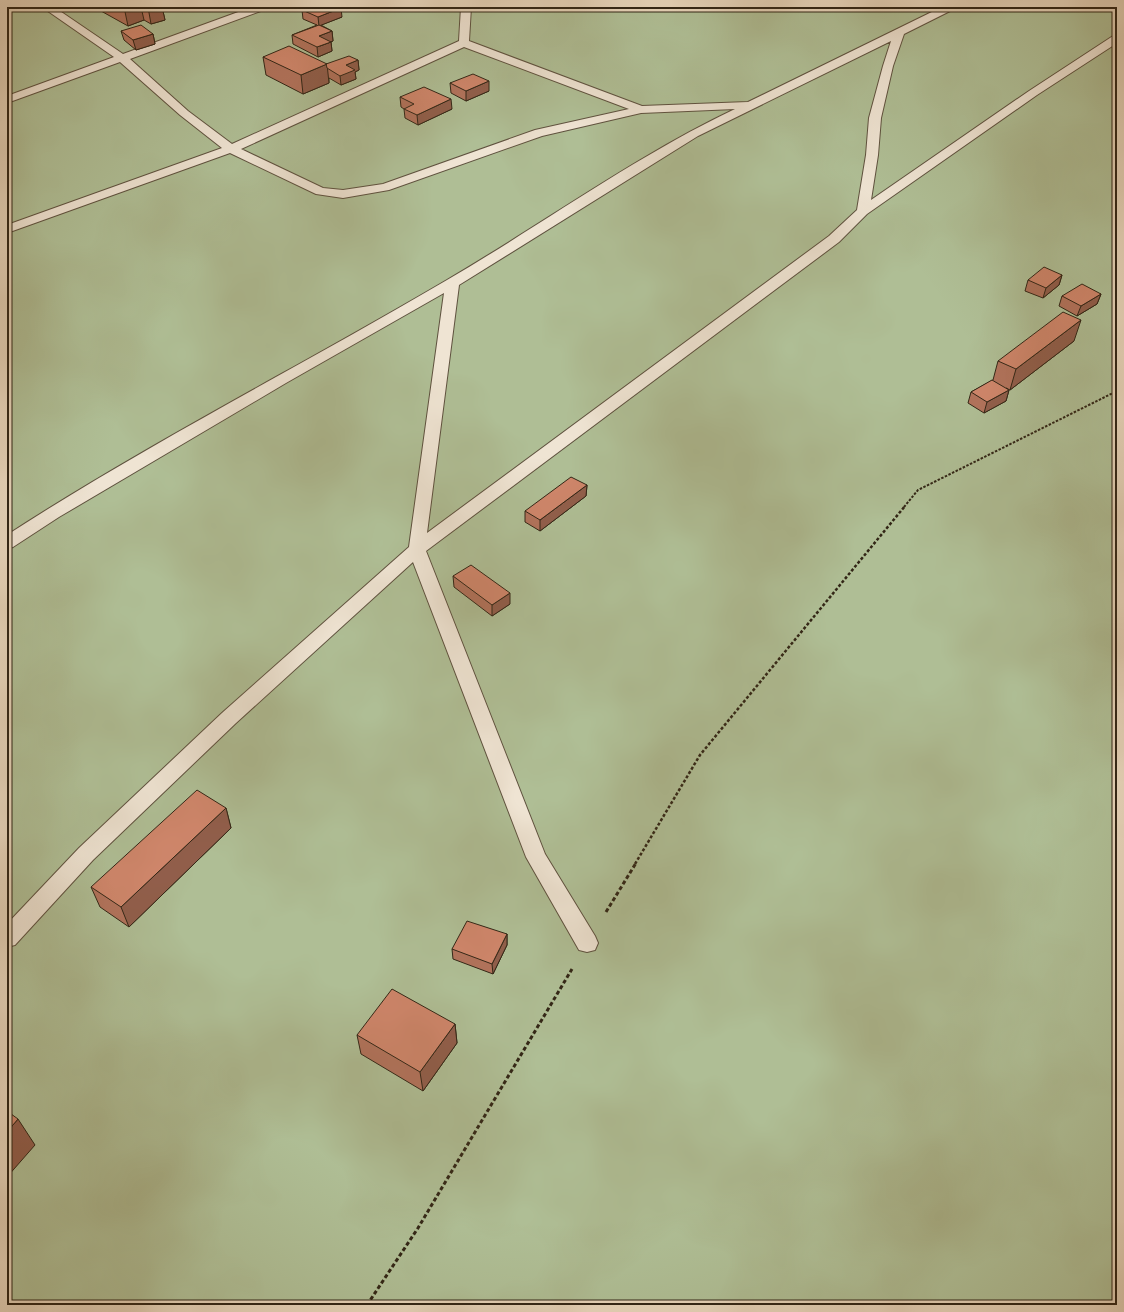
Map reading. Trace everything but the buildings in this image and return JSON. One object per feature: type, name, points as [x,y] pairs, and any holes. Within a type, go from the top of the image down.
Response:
[{"type":"lane","points":[[47,7],[122,58],[184,113],[231,149],[320,191],[343,194],[385,187],[539,133],[641,110],[753,105]]},
{"type":"lane","points":[[7,100],[262,7]]},
{"type":"lane","points":[[464,43],[466,7]]},
{"type":"lane","points":[[7,543],[53,513],[274,384],[452,283],[694,133],[950,7]]},
{"type":"lane","points":[[863,211],[876,118],[888,66],[899,33]]},
{"type":"lane","points":[[7,938],[86,854],[137,805],[229,718],[417,549],[834,239],[863,211],[1033,93],[1117,38]]},
{"type":"lane","points":[[7,229],[231,149],[464,43],[641,110]]},
{"type":"lane","points":[[452,283],[417,549],[536,857],[587,943]]},
{"type":"path","points":[[367,1305],[418,1228],[700,755],[918,490],[1117,391]]},
{"type":"green space","points":[[7,7],[1117,7],[1117,1305],[7,1305]]}]
